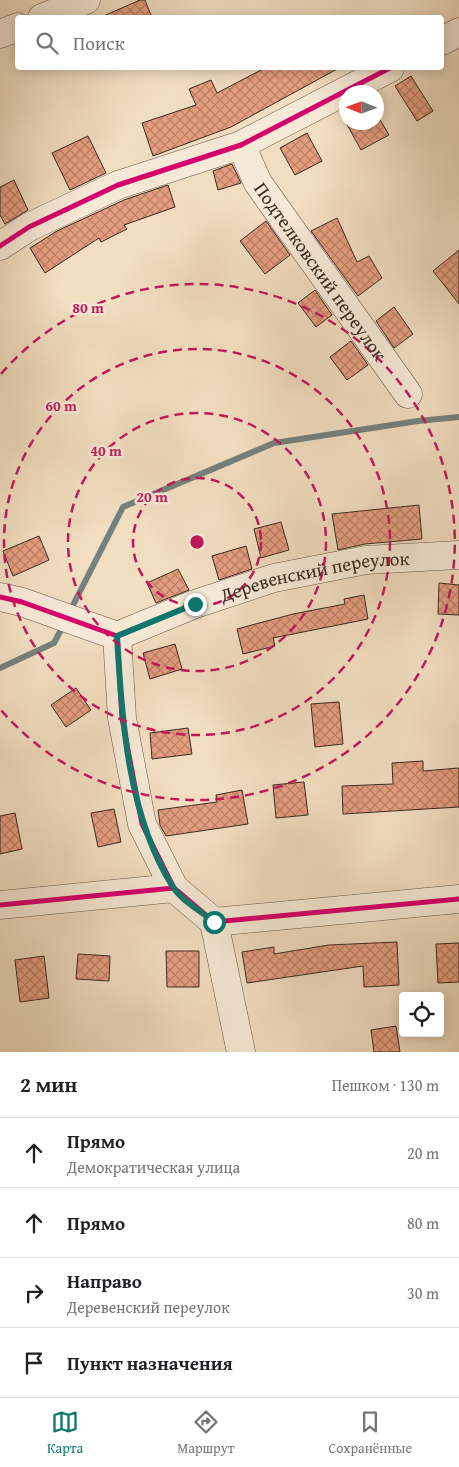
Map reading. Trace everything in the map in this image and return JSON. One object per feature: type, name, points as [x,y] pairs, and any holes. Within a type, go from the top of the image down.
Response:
[{"type":"street","points":[[49,15],[86,0]]},
{"type":"street","points":[[0,34],[15,28]]},
{"type":"street","points":[[444,40],[459,32]]},
{"type":"street","points":[[0,246],[29,227],[118,185],[241,145],[386,70]]},
{"type":"street","name":"Подтелковский переулок","points":[[241,145],[258,183],[408,394]]},
{"type":"street","name":"Деревенский переулок","points":[[117,636],[195,604],[274,578],[366,560],[459,555]]},
{"type":"street","points":[[0,597],[22,602],[117,636],[122,718],[142,824],[174,888],[214,922],[240,1052]]},
{"type":"street","points":[[0,905],[174,888]]},
{"type":"street","points":[[214,922],[459,900]]},
{"type":"building","points":[[140,0],[145,0],[151,15],[106,15]]},
{"type":"building","points":[[261,70],[335,70],[231,127],[153,156],[142,123],[196,105],[189,89],[211,80],[217,93]]},
{"type":"building","points":[[411,76],[433,111],[417,121],[395,86]]},
{"type":"building","points":[[384,127],[389,135],[361,150],[350,130],[384,130]]},
{"type":"building","points":[[307,133],[322,161],[295,175],[280,148]]},
{"type":"building","points":[[88,136],[106,173],[70,190],[52,153]]},
{"type":"building","points":[[232,164],[241,183],[218,190],[213,171]]},
{"type":"building","points":[[14,180],[28,210],[5,224],[0,215],[0,187]]},
{"type":"building","points":[[168,185],[175,207],[124,225],[127,229],[101,242],[99,238],[45,273],[30,248],[57,231],[124,200]]},
{"type":"building","points":[[337,218],[357,262],[369,256],[382,278],[358,296],[311,231]]},
{"type":"building","points":[[266,221],[290,255],[265,274],[240,241]]},
{"type":"building","points":[[459,250],[459,304],[433,271]]},
{"type":"building","points":[[315,290],[332,315],[316,327],[298,303]]},
{"type":"building","points":[[394,307],[413,334],[394,348],[376,321]]},
{"type":"building","points":[[351,341],[368,365],[347,380],[330,357]]},
{"type":"building","points":[[419,505],[422,539],[365,544],[338,550],[332,514]]},
{"type":"building","points":[[281,522],[289,550],[261,558],[254,529]]},
{"type":"building","points":[[39,536],[49,560],[13,576],[3,551]]},
{"type":"building","points":[[246,546],[252,569],[219,580],[212,556]]},
{"type":"building","points":[[178,569],[189,590],[156,603],[147,583]]},
{"type":"building","points":[[439,583],[459,585],[459,615],[438,614]]},
{"type":"building","points":[[364,595],[368,619],[273,638],[275,646],[243,654],[237,629],[293,614],[345,604],[344,599]]},
{"type":"building","points":[[175,644],[182,669],[150,679],[143,653]]},
{"type":"building","points":[[76,688],[91,710],[66,727],[51,705]]},
{"type":"building","points":[[339,702],[343,744],[315,747],[311,704]]},
{"type":"building","points":[[188,728],[192,754],[152,759],[150,733]]},
{"type":"building","points":[[423,761],[423,771],[459,768],[459,807],[343,814],[342,786],[393,784],[392,763]]},
{"type":"building","points":[[304,782],[308,815],[276,818],[273,785]]},
{"type":"building","points":[[242,790],[248,824],[166,836],[160,825],[158,810],[217,802],[216,795]]},
{"type":"building","points":[[114,809],[121,842],[98,847],[91,813]]},
{"type":"building","points":[[15,813],[22,849],[0,854],[0,816]]},
{"type":"building","points":[[397,942],[399,985],[364,987],[363,966],[247,983],[242,952],[274,947],[274,954],[329,945]]},
{"type":"building","points":[[459,943],[459,982],[438,983],[436,944]]},
{"type":"building","points":[[166,951],[199,951],[199,987],[167,987]]},
{"type":"building","points":[[78,954],[110,956],[109,981],[76,979]]},
{"type":"building","points":[[44,956],[49,998],[20,1002],[15,960]]},
{"type":"building","points":[[396,1026],[400,1052],[374,1052],[371,1030]]},
{"type":"waterway","points":[[69,613],[123,507],[274,443],[418,421],[459,417]]},
{"type":"waterway","points":[[0,668],[54,643],[64,624]]},
{"type":"cycle path","points":[[0,246],[29,227],[118,185],[241,145],[386,70]]},
{"type":"cycle path","points":[[0,597],[22,602],[117,636],[122,718],[142,824],[174,888]]},
{"type":"cycle path","points":[[0,905],[174,888],[214,922],[459,899]]},
{"type":"route","points":[[195,604],[117,636],[122,718],[142,824],[174,888],[214,922]]}]
